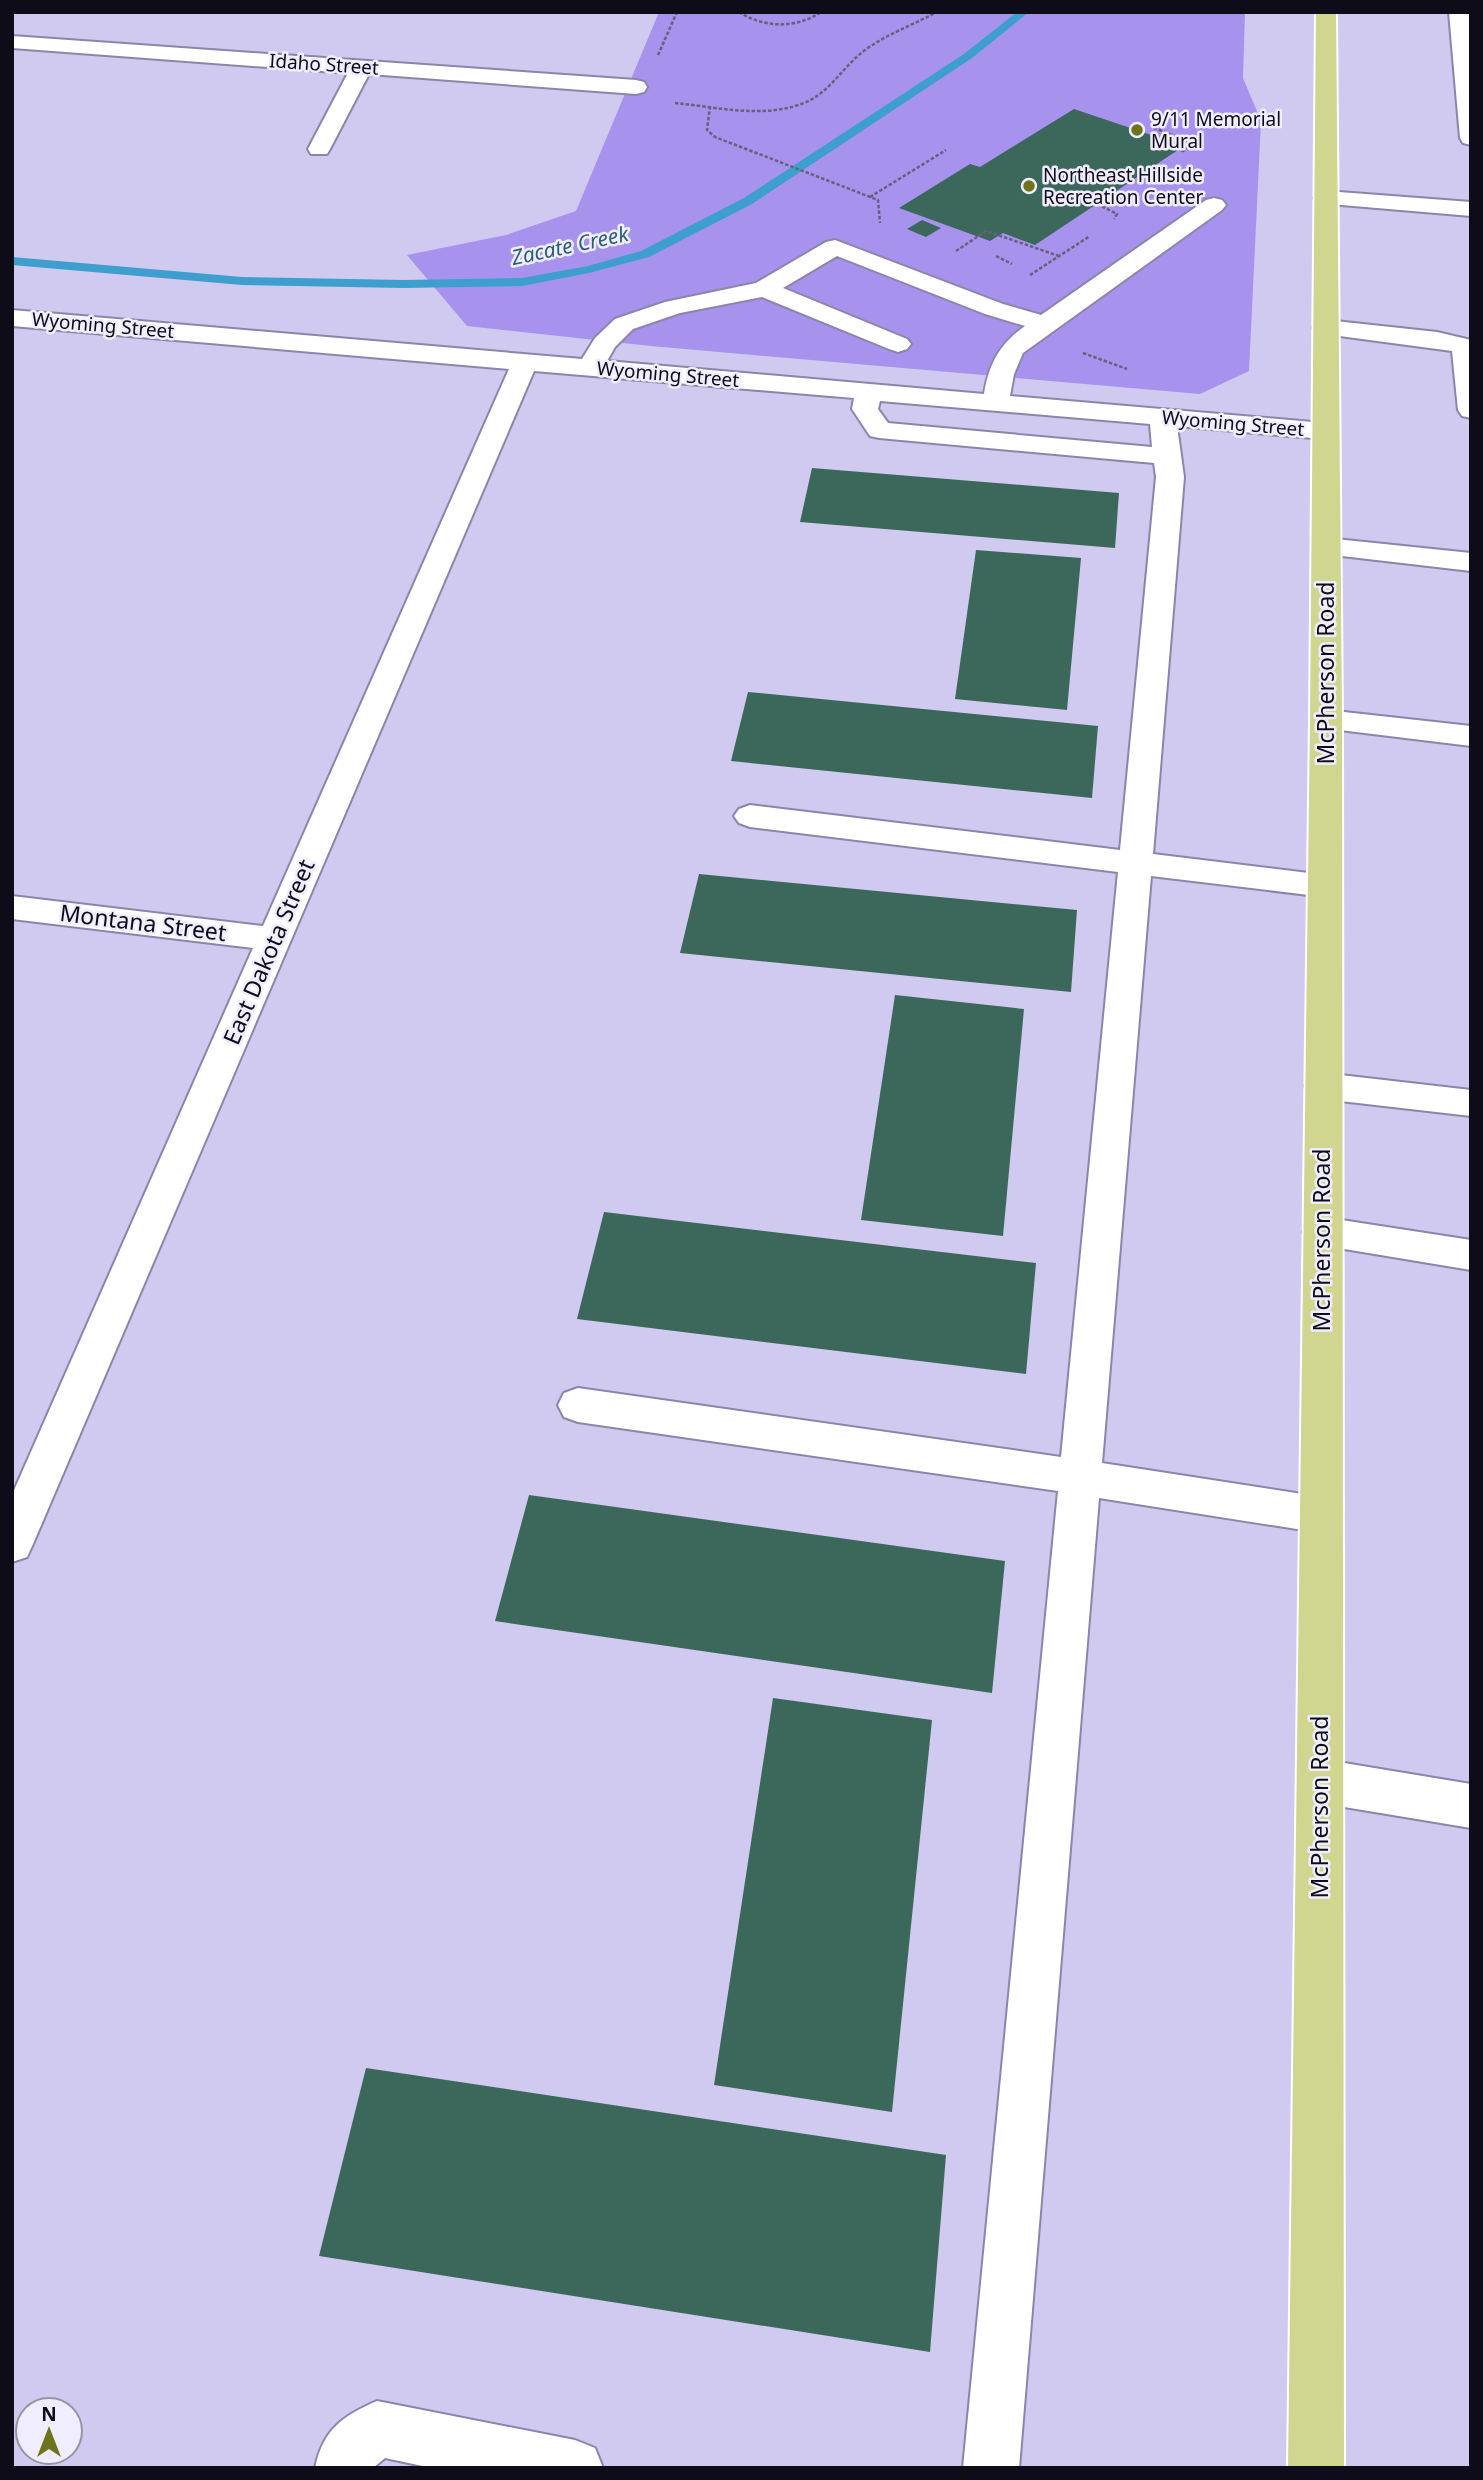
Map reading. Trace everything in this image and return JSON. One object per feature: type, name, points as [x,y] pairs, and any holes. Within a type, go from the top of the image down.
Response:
[{"type":"main road","name":"McPherson Road","points":[[1316,2468],[1326,720],[1326,12]]},
{"type":"street","points":[[1459,12],[1468,84],[1471,138]]},
{"type":"street","name":"Idaho Street","points":[[12,42],[636,87]]},
{"type":"street","points":[[318,149],[362,67]]},
{"type":"street","points":[[1326,198],[1471,209]]},
{"type":"street","points":[[996,402],[1000,373],[1009,350],[1214,205]]},
{"type":"street","points":[[591,367],[614,332],[640,317],[764,289],[835,247],[994,309],[1045,324]]},
{"type":"street","points":[[764,289],[898,344]]},
{"type":"street","name":"Wyoming Street","points":[[12,318],[996,402],[1164,436],[1324,431]]},
{"type":"street","points":[[1326,328],[1468,347],[1471,410]]},
{"type":"street","name":"East Dakota Street","points":[[16,1525],[275,939],[525,361]]},
{"type":"street","points":[[869,391],[865,409],[879,429],[1164,436],[1170,477],[991,2468]]},
{"type":"street","points":[[1326,547],[1471,562]]},
{"type":"street","points":[[1326,720],[1471,736]]},
{"type":"street","points":[[750,816],[1325,886]]},
{"type":"street","name":"Montana Street","points":[[12,908],[275,939]]},
{"type":"street","points":[[1323,1086],[1471,1103]]},
{"type":"street","points":[[1322,1231],[1471,1255]]},
{"type":"street","points":[[578,1405],[1080,1477],[1322,1515]]},
{"type":"street","points":[[1320,1781],[1471,1805]]},
{"type":"street","points":[[343,2468],[346,2454],[377,2429],[575,2468]]},
{"type":"path","points":[[655,62],[677,12]]},
{"type":"path","points":[[739,12],[755,21],[775,24],[802,22],[821,12]]},
{"type":"path","points":[[674,103],[773,110],[805,103],[831,86],[862,52],[937,12]]},
{"type":"path","points":[[710,106],[707,130],[715,137],[856,192]]},
{"type":"path","points":[[1154,122],[1154,128],[1194,143],[1183,151],[1179,150]]},
{"type":"path","points":[[870,197],[946,150]]},
{"type":"path","points":[[1097,204],[1115,211],[1116,217],[1110,222]]},
{"type":"path","points":[[952,254],[986,231],[1059,256]]},
{"type":"path","points":[[1023,278],[1035,273],[1090,236]]},
{"type":"path","points":[[996,256],[1012,264]]},
{"type":"path","points":[[1080,352],[1138,373]]},
{"type":"shaded area","points":[[659,12],[1245,12],[1243,78],[1261,121],[1249,371],[1200,394],[651,346],[467,326],[407,255],[506,235],[576,211]]},
{"type":"building","name":"Northeast Hillside Recreation Center","points":[[1074,109],[1184,146],[1035,245],[1003,233],[990,241],[899,208],[970,164],[980,167]]},
{"type":"building","points":[[922,220],[941,228],[926,237],[907,229]]},
{"type":"building","points":[[812,468],[1119,493],[1115,548],[800,522]]},
{"type":"building","points":[[976,550],[1081,558],[1067,710],[955,699]]},
{"type":"building","points":[[748,692],[1098,726],[1092,798],[731,761]]},
{"type":"building","points":[[699,874],[1077,910],[1071,992],[680,953]]},
{"type":"building","points":[[895,995],[1024,1009],[1003,1236],[861,1220]]},
{"type":"building","points":[[604,1212],[1036,1263],[1026,1374],[577,1319]]},
{"type":"building","points":[[529,1495],[1005,1561],[992,1693],[495,1621]]},
{"type":"building","points":[[773,1698],[932,1720],[892,2112],[714,2085]]},
{"type":"building","points":[[366,2068],[946,2155],[930,2352],[319,2256]]},
{"type":"waterway","name":"Zacate Creek","points":[[12,261],[242,281],[403,284],[522,282],[589,269],[645,254],[748,201],[968,56],[1024,12]]},
{"type":"place","name":"9/11 Memorial Mural","points":[[1137,130]]},
{"type":"place","name":"Northeast Hillside Recreation Center","points":[[1029,186]]}]
